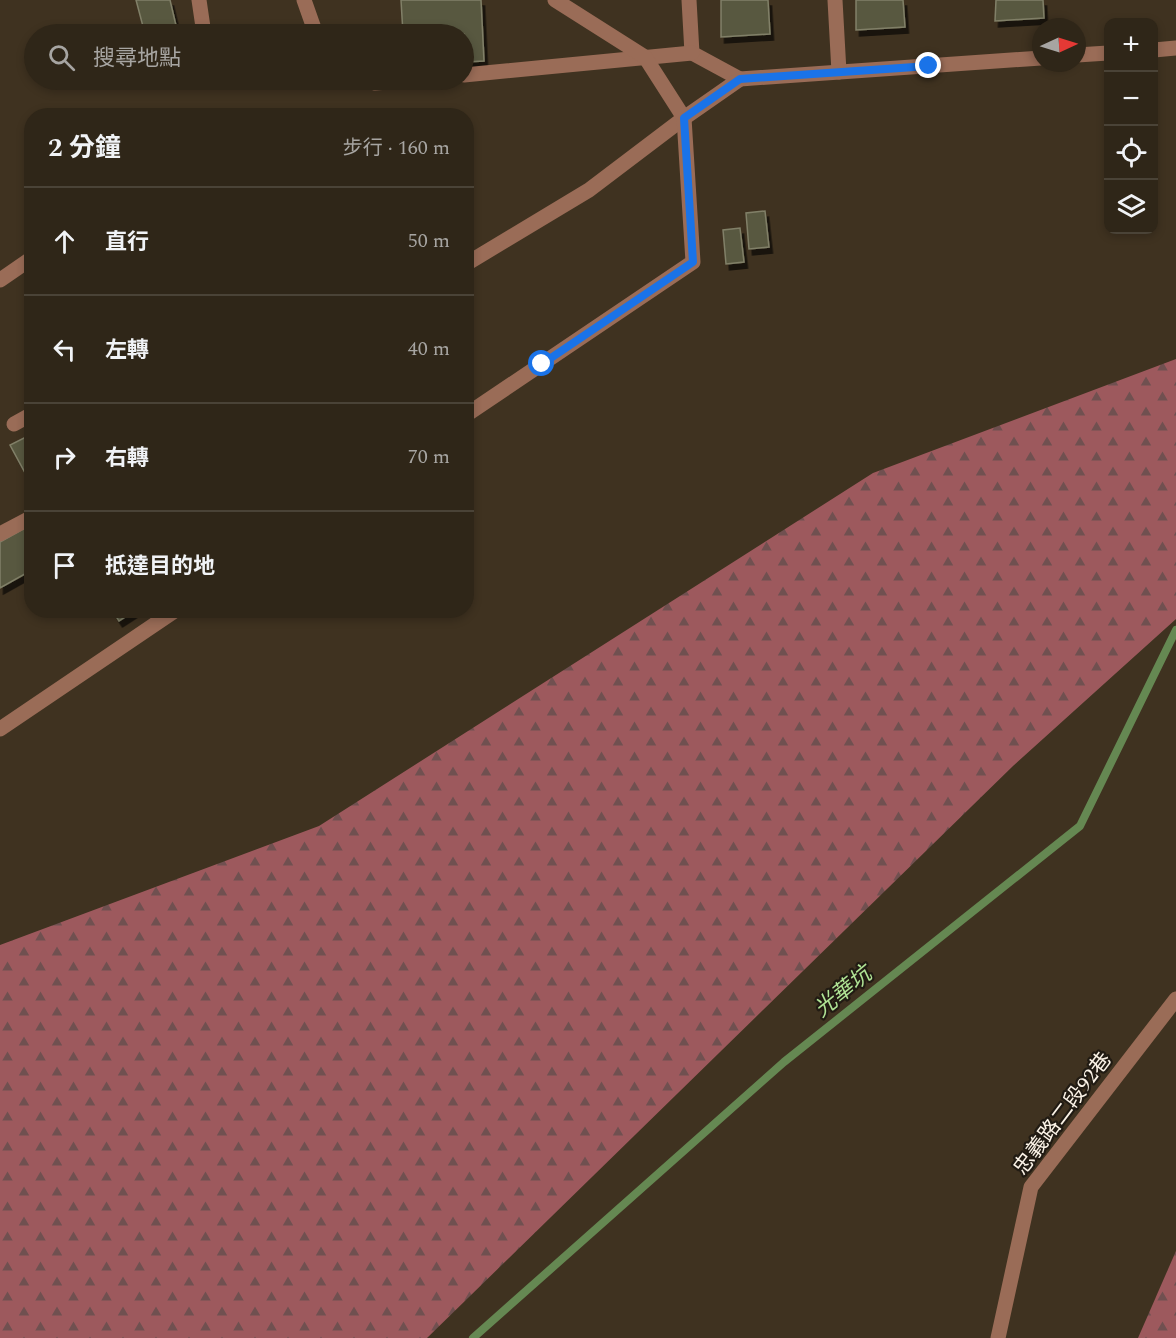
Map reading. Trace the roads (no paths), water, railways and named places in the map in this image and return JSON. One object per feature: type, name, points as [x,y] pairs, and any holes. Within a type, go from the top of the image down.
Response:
[{"type":"street","points":[[199,0],[203,24]]},
{"type":"street","points":[[304,0],[312,24]]},
{"type":"street","points":[[474,410],[693,262],[684,118],[645,57],[555,0]]},
{"type":"street","points":[[689,0],[692,53]]},
{"type":"street","points":[[835,0],[839,72]]},
{"type":"street","points":[[1158,50],[1176,48]]},
{"type":"street","points":[[474,74],[692,53],[740,79]]},
{"type":"street","points":[[1086,54],[1104,53]]},
{"type":"street","points":[[474,259],[588,190],[740,79],[1032,59]]},
{"type":"street","points":[[0,280],[24,264]]},
{"type":"street","points":[[14,424],[24,418]]},
{"type":"street","points":[[0,534],[24,521]]},
{"type":"street","points":[[0,729],[164,618]]},
{"type":"street","name":"忠義路二段92巷","points":[[998,1338],[1031,1187],[1176,999]]},
{"type":"waterway","name":"光華坑","points":[[473,1338],[784,1062],[1080,826],[1176,630]]}]
